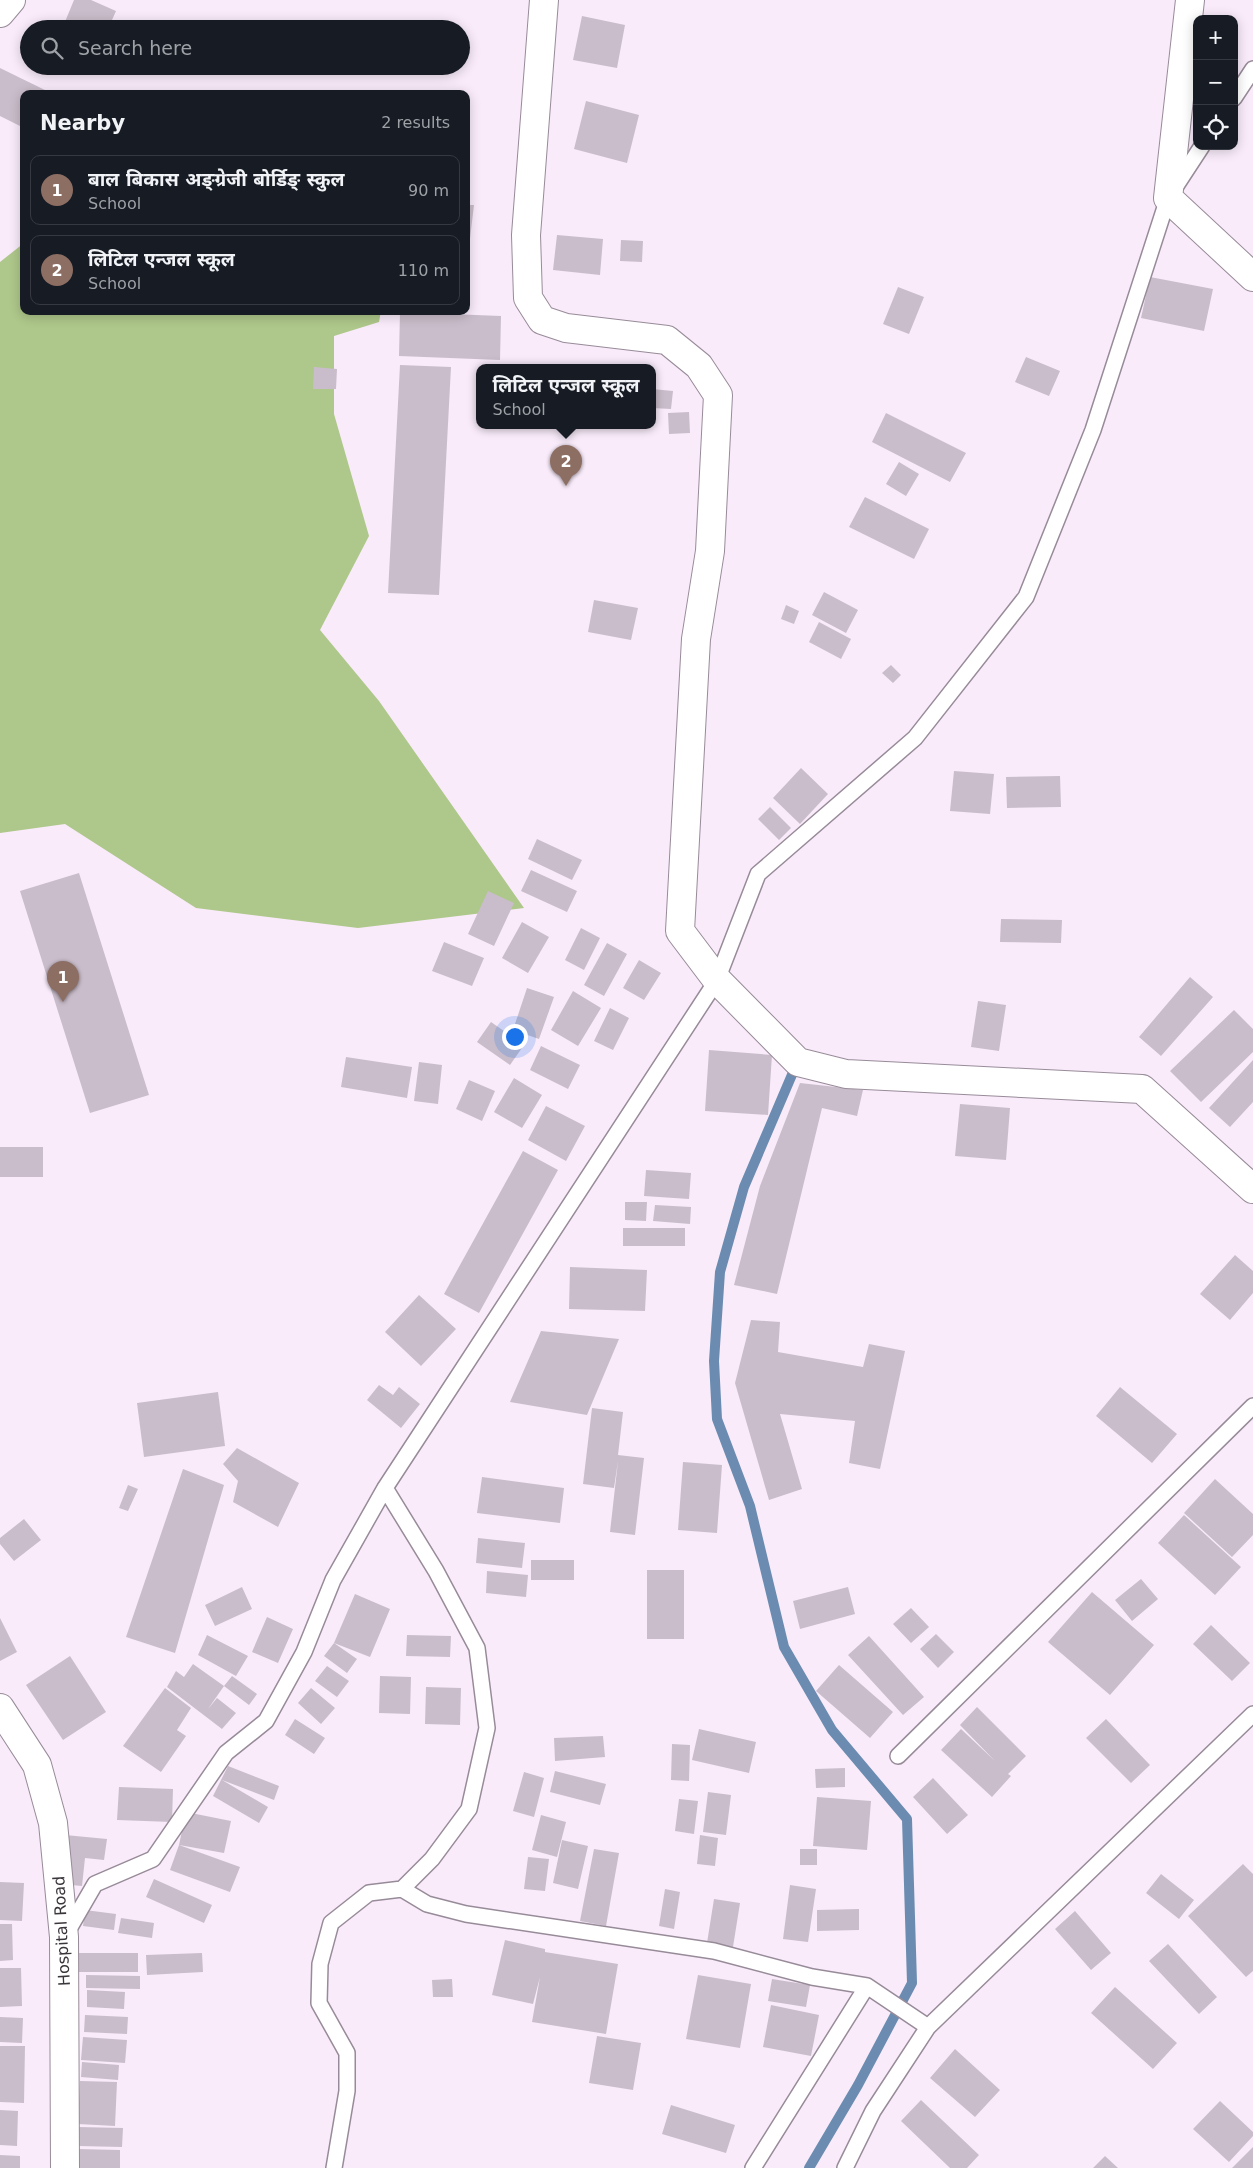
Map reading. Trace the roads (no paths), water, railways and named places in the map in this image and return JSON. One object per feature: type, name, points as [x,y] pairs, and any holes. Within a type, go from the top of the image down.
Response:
[{"type":"street","points":[[0,13],[11,0]]},
{"type":"street","points":[[544,0],[526,236],[528,298],[542,320],[566,328],[667,340],[699,366],[718,395],[712,474],[710,552],[696,639],[680,931],[717,980],[798,1062],[846,1074],[1142,1089],[1253,1189]]},
{"type":"street","points":[[1190,0],[1168,198],[1253,277]]},
{"type":"street","name":"Hospital Road","points":[[0,1708],[37,1765],[53,1823],[64,1937],[65,2168]]},
{"type":"lane","points":[[1238,92],[1253,70]]},
{"type":"lane","points":[[64,1937],[95,1884],[153,1859],[226,1753],[266,1722],[304,1652],[333,1580],[385,1488],[717,980],[758,874],[915,738],[1026,597],[1093,430],[1168,198],[1199,150]]},
{"type":"lane","points":[[898,1756],[1253,1406]]},
{"type":"lane","points":[[385,1488],[436,1571],[477,1648],[487,1728],[469,1809],[432,1859],[402,1889]]},
{"type":"lane","points":[[844,2168],[873,2111],[928,2027],[1253,1714]]},
{"type":"lane","points":[[334,2168],[346,2091],[347,2053],[319,2003],[320,1964],[331,1923],[369,1892],[402,1889],[427,1904],[466,1914],[714,1951],[812,1977],[866,1986],[928,2027]]},
{"type":"lane","points":[[753,2168],[866,1986]]},
{"type":"waterway","points":[[797,1063],[744,1187],[720,1272],[714,1361],[717,1419],[750,1506],[784,1647],[832,1730],[907,1819],[912,1983],[858,2085],[809,2168]]},
{"type":"place","name":"लिटिल एन्जल स्कूल","points":[[566,486]]},
{"type":"place","name":"बाल बिकास अङ्ग्रेजी बोर्डिङ् स्कुल","points":[[63,1002]]}]
